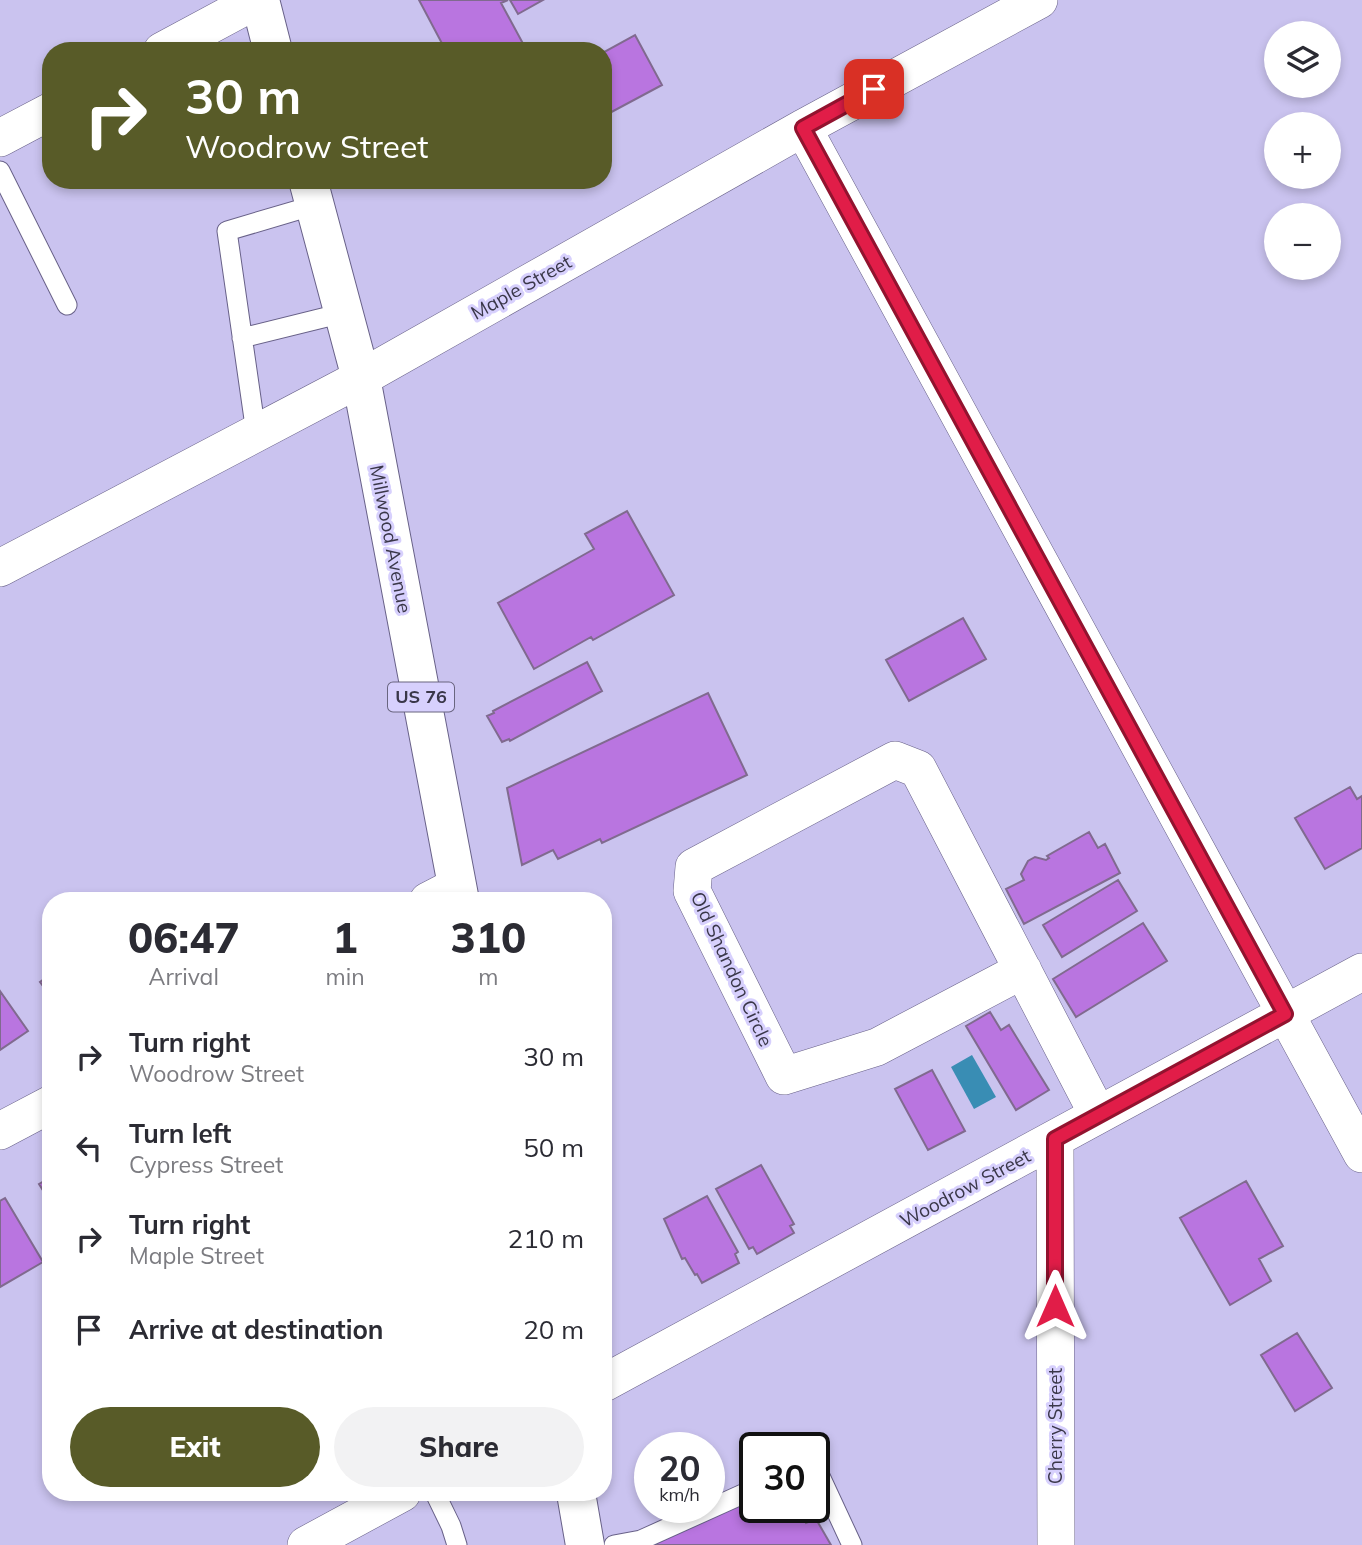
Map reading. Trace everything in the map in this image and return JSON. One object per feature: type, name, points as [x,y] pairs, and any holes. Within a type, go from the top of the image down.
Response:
[{"type":"main road","points":[[258,0],[270,42]]},
{"type":"main road","name":"Millwood Avenue","points":[[311,193],[361,378],[447,892]]},
{"type":"main road","points":[[577,1501],[585,1545]]},
{"type":"street","points":[[179,42],[258,0]]},
{"type":"street","name":"Maple Street","points":[[0,568],[361,378],[803,128],[1039,0]]},
{"type":"street","points":[[0,138],[42,116]]},
{"type":"street","points":[[803,128],[1362,1154]]},
{"type":"street","name":"Old Shandon Circle","points":[[1023,970],[877,1047],[784,1076],[692,891],[694,867],[895,760],[918,768],[1023,970],[1098,1115]]},
{"type":"street","name":"Woodrow Street","points":[[612,1380],[1362,972]]},
{"type":"street","points":[[0,1131],[42,1109]]},
{"type":"street","name":"Cherry Street","points":[[1055,1139],[1056,1545]]},
{"type":"street","points":[[306,1545],[387,1501]]},
{"type":"lane","points":[[0,171],[67,305]]},
{"type":"lane","points":[[256,433],[227,231],[311,193]]},
{"type":"lane","points":[[242,338],[344,313]]},
{"type":"lane","points":[[614,1545],[641,1540],[739,1496]]},
{"type":"lane","points":[[830,1498],[852,1545]]},
{"type":"lane","points":[[439,1501],[457,1545]]},
{"type":"water","points":[[972,1055],[996,1097],[974,1109],[951,1067]]},
{"type":"building","points":[[419,0],[508,0],[501,3],[522,42],[441,42]]},
{"type":"building","points":[[510,0],[543,0],[518,14]]},
{"type":"building","points":[[635,35],[662,85],[612,112],[612,48]]},
{"type":"building","points":[[627,511],[674,595],[534,669],[498,603],[594,549],[585,534]]},
{"type":"building","points":[[963,618],[986,659],[909,701],[886,660]]},
{"type":"building","points":[[587,662],[602,691],[510,741],[509,739],[502,742],[487,716]]},
{"type":"building","points":[[708,693],[747,775],[602,843],[600,839],[558,859],[553,850],[522,865],[507,788]]},
{"type":"building","points":[[1350,787],[1357,799],[1362,796],[1362,848],[1325,869],[1295,818]]},
{"type":"building","points":[[1089,832],[1098,848],[1105,844],[1120,873],[1024,924],[1006,889],[1024,880],[1021,874],[1028,861],[1035,857],[1046,860],[1049,858],[1047,856]]},
{"type":"building","points":[[1118,880],[1137,911],[1062,957],[1043,925]]},
{"type":"building","points":[[1143,923],[1167,961],[1076,1017],[1053,979]]},
{"type":"building","points":[[0,991],[28,1031],[0,1050]]},
{"type":"building","points":[[990,1012],[1001,1030],[1009,1025],[1049,1090],[1016,1110],[966,1026]]},
{"type":"building","points":[[932,1070],[965,1131],[928,1150],[895,1089]]},
{"type":"building","points":[[761,1165],[794,1224],[790,1226],[794,1233],[757,1254],[753,1247],[749,1249],[716,1189]]},
{"type":"building","points":[[1246,1181],[1283,1246],[1259,1259],[1271,1281],[1230,1305],[1180,1218]]},
{"type":"building","points":[[707,1196],[738,1252],[735,1254],[739,1263],[702,1283],[685,1258],[682,1259],[664,1219]]},
{"type":"building","points":[[5,1198],[42,1263],[0,1287],[0,1201]]},
{"type":"building","points":[[1297,1333],[1332,1388],[1295,1411],[1261,1355]]},
{"type":"building","points":[[739,1502],[739,1523],[818,1523],[831,1545],[652,1545],[697,1523],[725,1523],[725,1509]]},
{"type":"route","points":[[874,89],[803,128],[1285,1014],[1055,1139],[1055,1306]]}]
